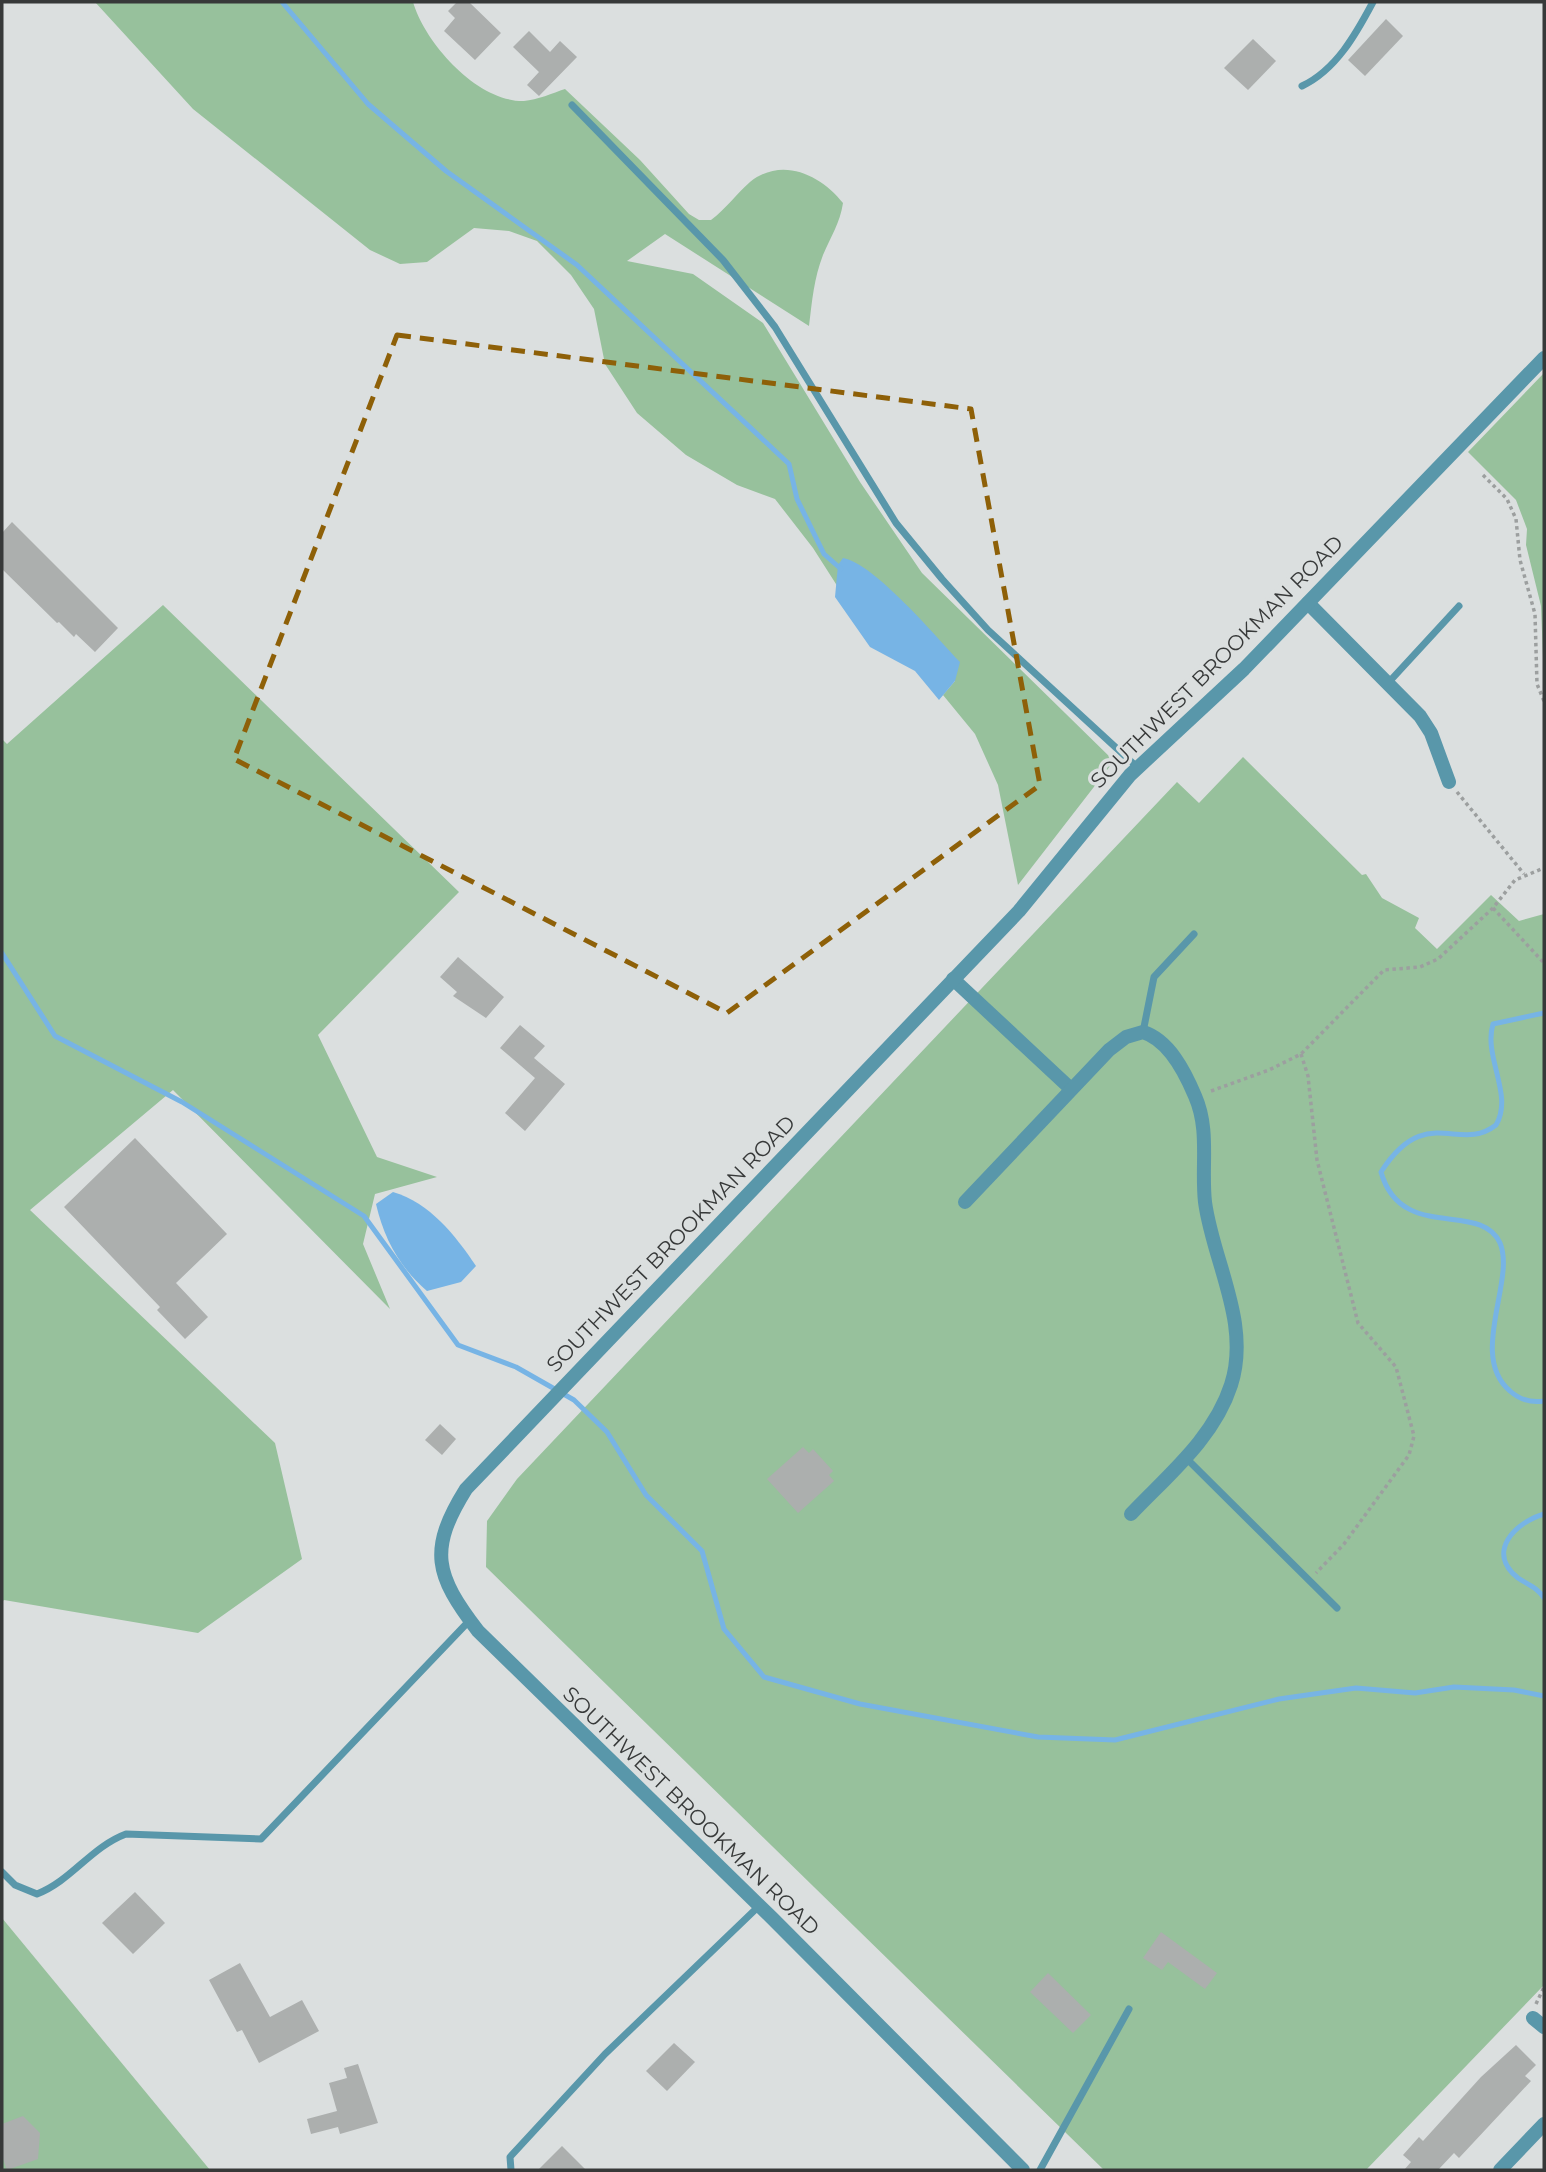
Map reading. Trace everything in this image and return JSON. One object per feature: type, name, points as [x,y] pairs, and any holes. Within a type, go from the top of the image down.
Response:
[{"type":"street","name":"SOUTHWEST BROOKMAN ROAD","points":[[1023,2170],[470,1620],[451,1596],[440,1547],[449,1517],[466,1489],[1018,911],[1111,796],[1206,707],[1544,358]]},
{"type":"street","points":[[1308,603],[1420,716],[1431,733],[1449,782]]},
{"type":"street","points":[[953,979],[1071,1089]]},
{"type":"street","points":[[965,1202],[1109,1050],[1126,1037],[1143,1032],[1157,1038],[1169,1049],[1196,1097],[1205,1149],[1205,1202],[1231,1301],[1235,1361],[1231,1384],[1219,1413],[1186,1457],[1131,1514]]},
{"type":"street","points":[[1500,2170],[1544,2124]]},
{"type":"lane","points":[[1301,86],[1313,81],[1336,59],[1373,2]]},
{"type":"lane","points":[[572,105],[723,260],[775,327],[859,459],[896,523],[942,579],[988,629],[1138,768]]},
{"type":"lane","points":[[1389,682],[1459,606]]},
{"type":"lane","points":[[1143,1032],[1154,977],[1194,934]]},
{"type":"lane","points":[[1186,1457],[1337,1608]]},
{"type":"lane","points":[[2,1872],[15,1885],[37,1894],[55,1887],[108,1840],[126,1834],[261,1839],[470,1620]]},
{"type":"lane","points":[[511,2170],[510,2157],[605,2054],[759,1906]]},
{"type":"lane","points":[[1040,2170],[1129,2008]]},
{"type":"path","points":[[1483,475],[1507,499],[1516,519],[1520,560],[1535,614],[1537,684],[1544,701]]},
{"type":"path","points":[[1449,782],[1524,874]]},
{"type":"path","points":[[1196,1097],[1269,1070],[1301,1054],[1384,970],[1420,967],[1438,959],[1493,908],[1515,880],[1524,874],[1544,868]]},
{"type":"path","points":[[1493,908],[1544,963]]},
{"type":"path","points":[[1301,1054],[1308,1076],[1317,1160],[1358,1323],[1396,1367],[1414,1436],[1414,1446],[1402,1465],[1344,1544],[1310,1580]]},
{"type":"highlighted area","points":[[397,335],[971,409],[1040,785],[727,1013],[234,759]]},
{"type":"green space","points":[[95,2],[413,2],[419,18],[441,52],[471,81],[506,99],[524,101],[565,89],[640,160],[689,214],[699,220],[711,220],[750,182],[775,170],[800,172],[824,184],[834,193],[843,203],[842,210],[817,272],[809,326],[665,234],[627,261],[693,274],[763,323],[860,482],[922,573],[1114,761],[1018,885],[998,785],[975,734],[943,695],[955,681],[843,595],[813,548],[775,499],[737,485],[686,455],[637,413],[605,364],[594,309],[571,275],[537,241],[509,231],[474,228],[427,262],[400,264],[370,250],[193,109]]},
{"type":"green space","points":[[1544,373],[1544,683],[1541,606],[1526,545],[1527,529],[1516,500],[1468,452]]},
{"type":"green space","points":[[163,605],[459,892],[318,1035],[377,1157],[437,1177],[375,1194],[363,1244],[390,1309],[173,1090],[30,1210],[275,1443],[302,1559],[198,1633],[4,1600],[2,1602],[2,739],[7,744]]},
{"type":"green space","points":[[1243,757],[1362,875],[1366,874],[1382,898],[1419,918],[1415,928],[1437,949],[1491,895],[1519,921],[1544,914],[1544,1985],[1366,2170],[1104,2170],[486,1567],[487,1521],[517,1479],[1177,782],[1199,803]]},
{"type":"green space","points":[[2,1918],[210,2170],[2,2170]]},
{"type":"water","points":[[843,558],[856,563],[888,587],[960,662],[955,681],[939,700],[915,671],[870,647],[835,597],[838,565]]},
{"type":"water","points":[[393,1192],[430,1212],[459,1243],[476,1266],[461,1282],[427,1291],[401,1263],[389,1241],[376,1204]]},
{"type":"building","points":[[457,2],[469,2],[501,33],[475,60],[444,31],[455,18],[448,11]]},
{"type":"building","points":[[1386,19],[1403,36],[1365,76],[1348,60]]},
{"type":"building","points":[[529,31],[550,52],[560,41],[577,57],[539,96],[527,85],[539,72],[513,47]]},
{"type":"building","points":[[1253,39],[1276,61],[1248,90],[1224,68]]},
{"type":"building","points":[[12,522],[118,628],[95,652],[76,634],[74,637],[57,623],[2,569],[2,533]]},
{"type":"building","points":[[458,957],[504,997],[486,1018],[453,996],[457,992],[440,977]]},
{"type":"building","points":[[520,1025],[545,1046],[534,1058],[565,1084],[525,1131],[505,1113],[535,1078],[500,1048]]},
{"type":"building","points":[[135,1138],[227,1234],[176,1283],[208,1317],[185,1339],[157,1310],[160,1307],[64,1207]]},
{"type":"building","points":[[440,1424],[456,1439],[442,1455],[425,1440]]},
{"type":"building","points":[[803,1447],[809,1453],[813,1449],[833,1471],[829,1475],[834,1481],[798,1513],[767,1479]]},
{"type":"building","points":[[135,1892],[165,1923],[133,1954],[102,1923]]},
{"type":"building","points":[[1161,1932],[1217,1973],[1205,1989],[1168,1962],[1162,1970],[1143,1958]]},
{"type":"building","points":[[240,1963],[270,2017],[302,2000],[319,2031],[259,2063],[242,2030],[237,2032],[209,1980]]},
{"type":"building","points":[[1048,1973],[1091,2015],[1073,2033],[1030,1992]]},
{"type":"building","points":[[674,2043],[695,2062],[667,2091],[646,2071]]},
{"type":"building","points":[[1516,2045],[1536,2065],[1525,2076],[1531,2081],[1459,2158],[1454,2153],[1438,2170],[1404,2170],[1411,2162],[1403,2155],[1419,2137],[1423,2141],[1481,2077]]},
{"type":"building","points":[[358,2064],[378,2123],[340,2134],[338,2127],[311,2134],[307,2119],[337,2111],[329,2083],[347,2078],[344,2068]]},
{"type":"building","points":[[23,2116],[40,2133],[38,2159],[7,2170],[2,2156],[2,2124]]},
{"type":"building","points":[[562,2146],[586,2170],[538,2170]]},
{"type":"waterway","points":[[282,2],[368,104],[446,171],[577,265],[789,464],[797,499],[824,554],[841,569]]},
{"type":"waterway","points":[[2,953],[55,1036],[182,1102],[364,1216],[458,1345],[516,1367],[574,1400],[607,1432],[646,1495],[702,1551],[724,1629],[764,1677],[860,1704],[1038,1737],[1115,1740],[1279,1699],[1356,1688],[1415,1693],[1454,1687],[1514,1690],[1544,1696]]},
{"type":"waterway","points":[[1544,1013],[1493,1024],[1492,1049],[1502,1101],[1496,1125],[1469,1135],[1427,1134],[1413,1139],[1397,1151],[1381,1172],[1391,1194],[1405,1207],[1422,1214],[1476,1224],[1490,1231],[1500,1243],[1502,1277],[1493,1339],[1493,1358],[1498,1376],[1518,1397],[1535,1402],[1544,1401]]},
{"type":"waterway","points":[[1544,1514],[1523,1524],[1508,1539],[1504,1548],[1508,1568],[1544,1598]]}]
